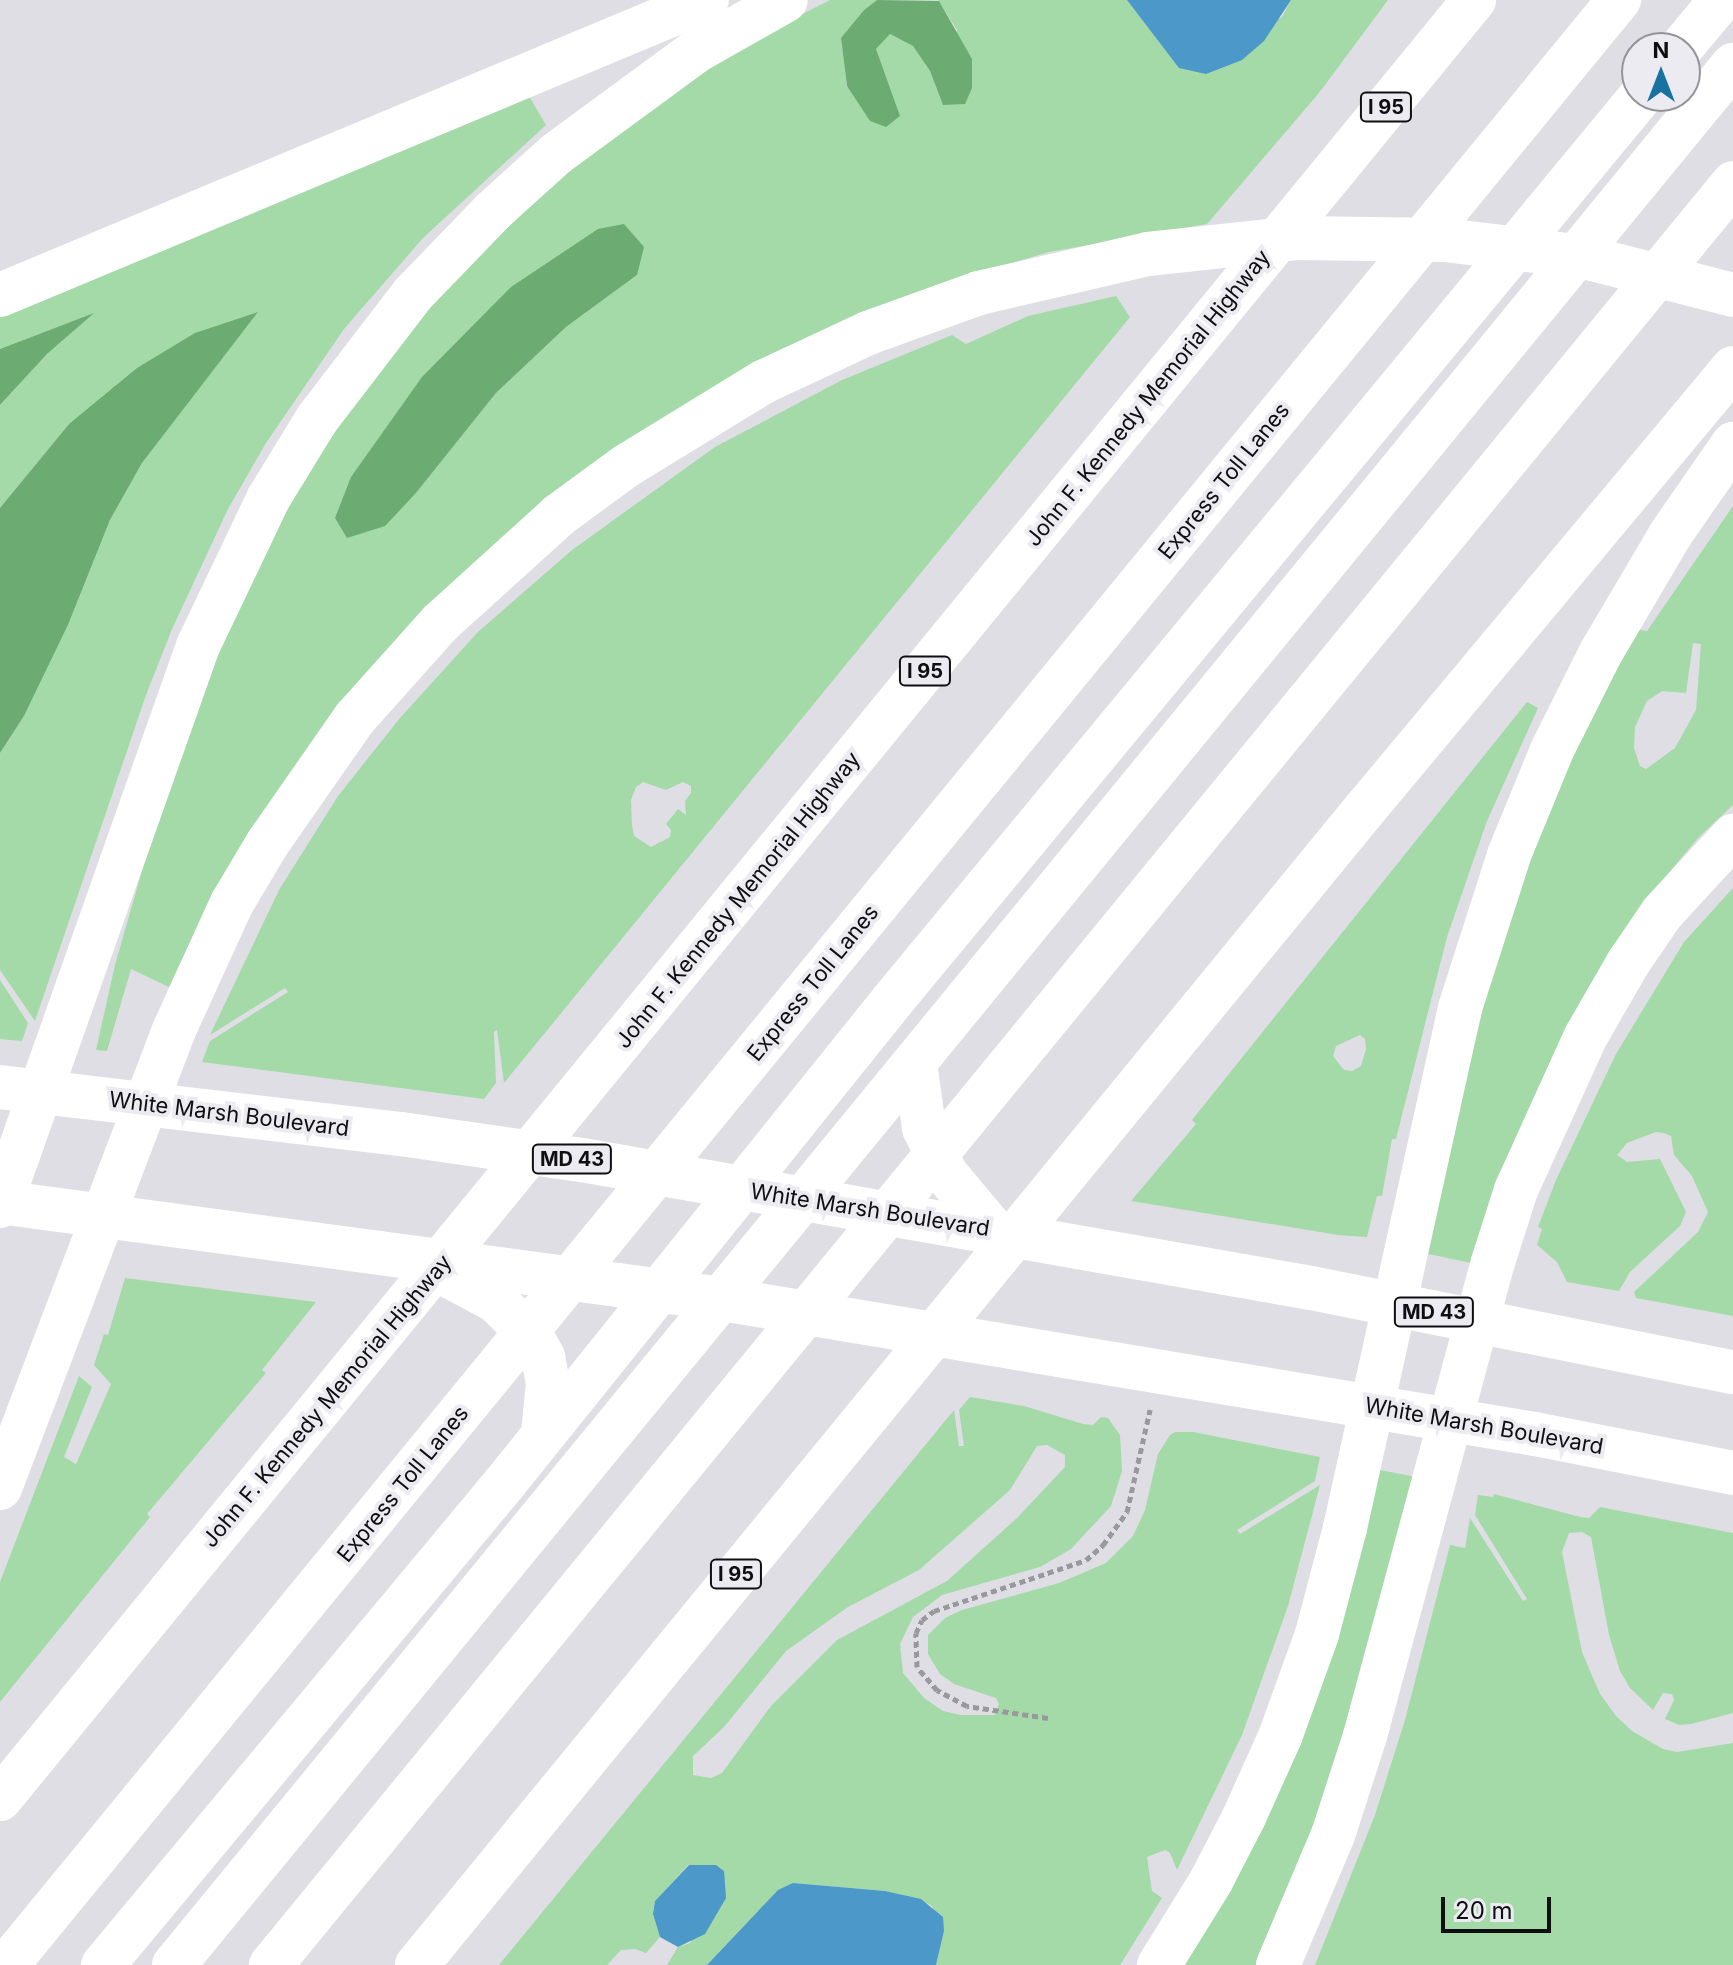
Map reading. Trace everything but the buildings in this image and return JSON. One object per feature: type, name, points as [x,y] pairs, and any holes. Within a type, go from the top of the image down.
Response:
[{"type":"highway","points":[[0,295],[707,0]]},
{"type":"highway","points":[[0,1204],[198,646],[261,512],[317,419],[412,295],[465,239],[536,173],[602,117],[665,72],[740,24],[786,0]]},
{"type":"highway","name":"John F. Kennedy Memorial Highway","points":[[0,1799],[1474,0]]},
{"type":"highway","name":"Express Toll Lanes","points":[[7,1965],[1619,0]]},
{"type":"highway","points":[[1694,32],[1721,0]]},
{"type":"highway","points":[[174,1965],[1733,65]]},
{"type":"highway","points":[[103,1965],[504,1484],[892,1001],[1628,112]]},
{"type":"highway","points":[[271,1965],[1733,183]]},
{"type":"highway","points":[[0,1488],[174,1030],[232,903],[305,785],[393,673],[467,595],[559,515],[626,466],[710,412],[822,353],[911,316],[979,293],[1093,263],[1254,241],[1394,236],[1584,257],[1733,295]]},
{"type":"highway","name":"I 95","points":[[417,1965],[1325,857],[1733,368]]},
{"type":"highway","points":[[1159,1965],[1211,1881],[1244,1817],[1280,1737],[1317,1634],[1345,1528],[1460,1008],[1514,841],[1573,707],[1634,593],[1733,444]]},
{"type":"highway","points":[[1278,1965],[1327,1850],[1365,1736],[1493,1262],[1516,1190],[1586,1036],[1628,963],[1662,913],[1733,836]]},
{"type":"highway","points":[[915,1063],[924,1128],[946,1174],[993,1230]]},
{"type":"highway","name":"White Marsh Boulevard","points":[[0,1087],[401,1134],[582,1160],[1311,1288],[1733,1372]]},
{"type":"highway","points":[[0,1102],[169,1108]]},
{"type":"highway","name":"White Marsh Boulevard","points":[[0,1204],[722,1299],[1535,1434],[1733,1473]]},
{"type":"highway","points":[[332,1246],[450,1274],[512,1313],[532,1337],[547,1371],[549,1395],[543,1433]]},
{"type":"path","points":[[1048,1718],[967,1706],[937,1690],[917,1667],[916,1633],[922,1620],[934,1611],[1086,1560],[1103,1545],[1127,1512],[1136,1484],[1158,1370]]},
{"type":"green space","points":[[830,0],[877,0],[864,10],[841,39],[847,87],[899,115],[875,49],[890,34],[913,46],[930,71],[943,105],[957,30],[938,0],[1127,0],[1179,67],[1282,17],[1291,0],[1388,0],[1319,93],[1207,224],[1049,252],[937,285],[861,313],[736,373],[594,464],[345,700],[261,815],[205,911],[169,987],[131,969],[107,1051],[96,1050],[115,965],[154,829],[207,674],[274,529],[333,433],[436,299],[547,188],[658,99],[767,32]],"holes":[[[624,224],[637,275],[566,327],[496,393],[416,493],[385,525]]]},
{"type":"green space","points":[[877,0],[939,1],[972,59],[972,88],[965,104],[943,105],[930,71],[913,46],[890,34],[876,49],[900,116],[886,127],[870,121],[847,86],[841,38],[864,10]]},
{"type":"green space","points":[[529,96],[546,125],[423,238],[344,329],[266,443],[228,509],[172,629],[146,695],[35,1021],[0,970],[0,753],[24,716],[68,625],[110,520],[142,463],[257,312],[69,424],[0,508],[0,405],[47,354],[92,314],[0,349],[0,316]]},
{"type":"green space","points":[[624,224],[644,247],[637,275],[566,327],[496,393],[416,493],[385,526],[347,538],[335,518],[351,477],[422,377],[511,287],[598,229]]},
{"type":"green space","points":[[1116,296],[1130,317],[504,1083],[497,1030],[494,1032],[496,1083],[484,1099],[202,1062],[210,1041],[288,992],[285,988],[210,1035],[279,890],[338,796],[400,718],[478,632],[572,550],[715,447],[842,380],[952,335],[966,344],[1028,316]],"holes":[[[643,782],[666,790],[683,782],[691,786],[691,793],[685,801],[686,815],[678,809],[666,824],[671,830],[670,837],[651,847],[634,836],[631,800],[636,787]]]},
{"type":"green space","points":[[258,312],[142,463],[110,520],[68,625],[24,716],[0,753],[0,508],[69,424],[137,368],[195,333]]},
{"type":"green space","points":[[94,313],[47,354],[0,405],[0,349]]},
{"type":"green space","points":[[1733,506],[1733,805],[1698,838],[1646,900],[1471,1263],[1424,1253],[1496,955],[1565,765],[1637,629],[1647,631]],"holes":[[[1693,643],[1701,644],[1696,710],[1675,748],[1646,769],[1640,766],[1634,748],[1635,727],[1647,701],[1662,691],[1686,693]]]},
{"type":"green space","points":[[1527,702],[1538,708],[1487,821],[1447,937],[1396,1139],[1392,1139],[1382,1196],[1377,1196],[1367,1237],[1131,1201],[1196,1124],[1192,1120]],"holes":[[[1360,1035],[1365,1039],[1366,1049],[1361,1066],[1352,1071],[1344,1070],[1333,1056],[1336,1046]]]},
{"type":"green space","points":[[1733,888],[1733,1316],[1636,1298],[1634,1292],[1698,1232],[1708,1212],[1692,1176],[1674,1155],[1671,1136],[1664,1133],[1656,1132],[1627,1143],[1617,1155],[1627,1162],[1660,1159],[1686,1212],[1680,1226],[1630,1272],[1619,1291],[1567,1282],[1557,1262],[1537,1245],[1542,1229],[1538,1227],[1556,1180],[1616,1054],[1684,942]]},
{"type":"green space","points":[[0,980],[28,1023],[22,1041],[0,1039]]},
{"type":"green space","points":[[125,1278],[316,1302],[262,1370],[266,1373],[147,1514],[150,1517],[0,1702],[0,1582],[79,1376],[92,1387],[64,1457],[76,1464],[111,1384],[94,1365],[104,1334],[108,1335]]},
{"type":"green space","points":[[970,1397],[1024,1406],[1083,1424],[1093,1425],[1101,1417],[1108,1418],[1120,1435],[1122,1471],[1111,1506],[1071,1549],[1040,1567],[942,1595],[913,1617],[900,1644],[903,1673],[924,1698],[943,1711],[961,1715],[995,1715],[999,1704],[996,1698],[954,1684],[940,1674],[928,1654],[928,1635],[945,1618],[962,1610],[1059,1583],[1106,1563],[1133,1536],[1145,1510],[1158,1454],[1170,1435],[1193,1432],[1320,1457],[1315,1481],[1237,1530],[1240,1534],[1320,1485],[1288,1606],[1242,1735],[1177,1870],[1170,1853],[1165,1850],[1147,1857],[1152,1891],[1162,1898],[1120,1965],[936,1965],[944,1931],[932,1906],[885,1891],[793,1883],[757,1912],[707,1965],[667,1965],[678,1947],[690,1943],[724,1871],[716,1865],[688,1865],[655,1901],[653,1914],[660,1937],[646,1953],[635,1949],[621,1950],[607,1965],[499,1965],[954,1410],[959,1446],[964,1446],[959,1410]],"holes":[[[1047,1445],[1065,1455],[1065,1467],[1017,1518],[947,1581],[837,1640],[771,1706],[722,1773],[711,1778],[693,1775],[693,1756],[724,1727],[786,1651],[848,1607],[919,1570],[1010,1490],[1037,1446]]]},
{"type":"green space","points":[[1380,1470],[1416,1477],[1339,1761],[1285,1906],[1256,1965],[1183,1965],[1363,1536]]},
{"type":"green space","points":[[1494,1494],[1580,1517],[1589,1518],[1600,1507],[1733,1533],[1733,1713],[1691,1724],[1679,1725],[1665,1719],[1674,1700],[1672,1694],[1663,1693],[1653,1710],[1630,1688],[1620,1671],[1609,1635],[1591,1537],[1582,1532],[1569,1533],[1562,1552],[1582,1652],[1600,1694],[1616,1716],[1632,1731],[1663,1749],[1677,1752],[1733,1743],[1733,1965],[1315,1965],[1375,1815],[1405,1720],[1450,1545],[1465,1548],[1470,1518],[1523,1601],[1527,1599],[1475,1515],[1478,1495],[1493,1497]]},
{"type":"water","points":[[1127,0],[1291,0],[1264,41],[1242,60],[1206,74],[1179,68]]},
{"type":"water","points":[[689,1865],[716,1865],[724,1871],[726,1898],[705,1934],[678,1947],[660,1937],[653,1914],[655,1901]]},
{"type":"water","points":[[793,1883],[885,1891],[921,1899],[943,1917],[944,1931],[936,1965],[707,1965],[778,1890]]}]
